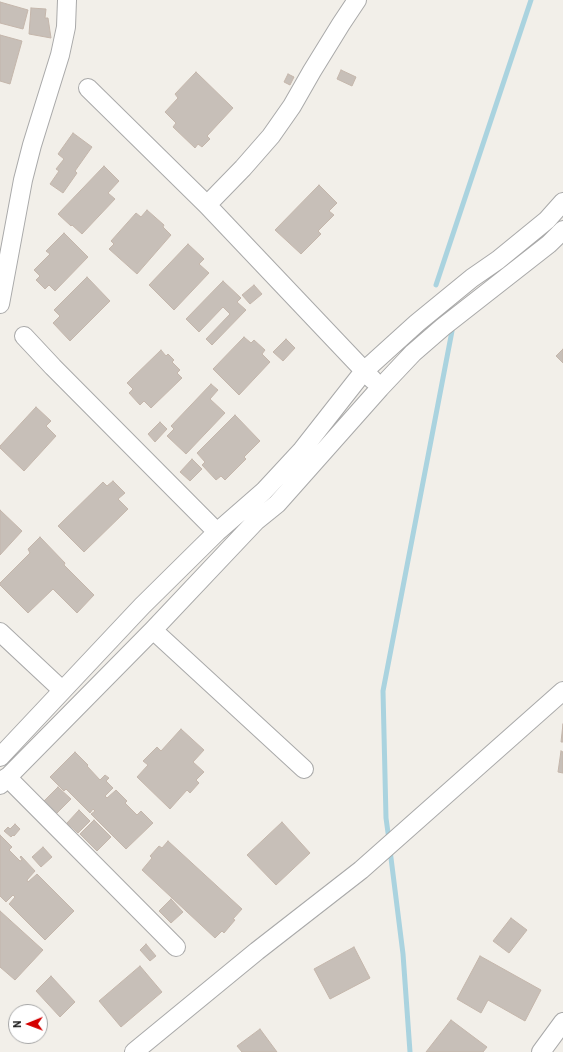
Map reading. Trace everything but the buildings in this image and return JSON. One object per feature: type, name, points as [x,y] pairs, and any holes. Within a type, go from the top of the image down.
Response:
[{"type":"street","points":[[0,304],[25,173],[32,145],[60,56],[66,27],[67,0]]},
{"type":"street","points":[[207,205],[243,168],[271,136],[292,106],[320,57],[357,0]]},
{"type":"street","points":[[88,88],[207,205],[380,388]]},
{"type":"street","points":[[0,757],[142,606],[217,532],[264,491],[302,450],[364,371],[417,323],[547,220],[563,202]]},
{"type":"street","points":[[176,947],[4,781],[153,630],[256,521],[278,504],[380,388],[413,353],[443,327],[549,244],[563,230]]},
{"type":"street","points":[[24,336],[53,368],[217,532]]},
{"type":"street","points":[[153,630],[304,770]]},
{"type":"street","points":[[0,632],[62,690]]},
{"type":"street","points":[[134,1052],[257,951],[362,870],[563,691]]},
{"type":"street","points":[[541,1052],[563,1022]]},
{"type":"waterway","points":[[436,285],[531,0]]},
{"type":"waterway","points":[[389,840],[386,818],[383,691],[452,331]]},
{"type":"waterway","points":[[390,850],[403,954],[410,1052]]}]
